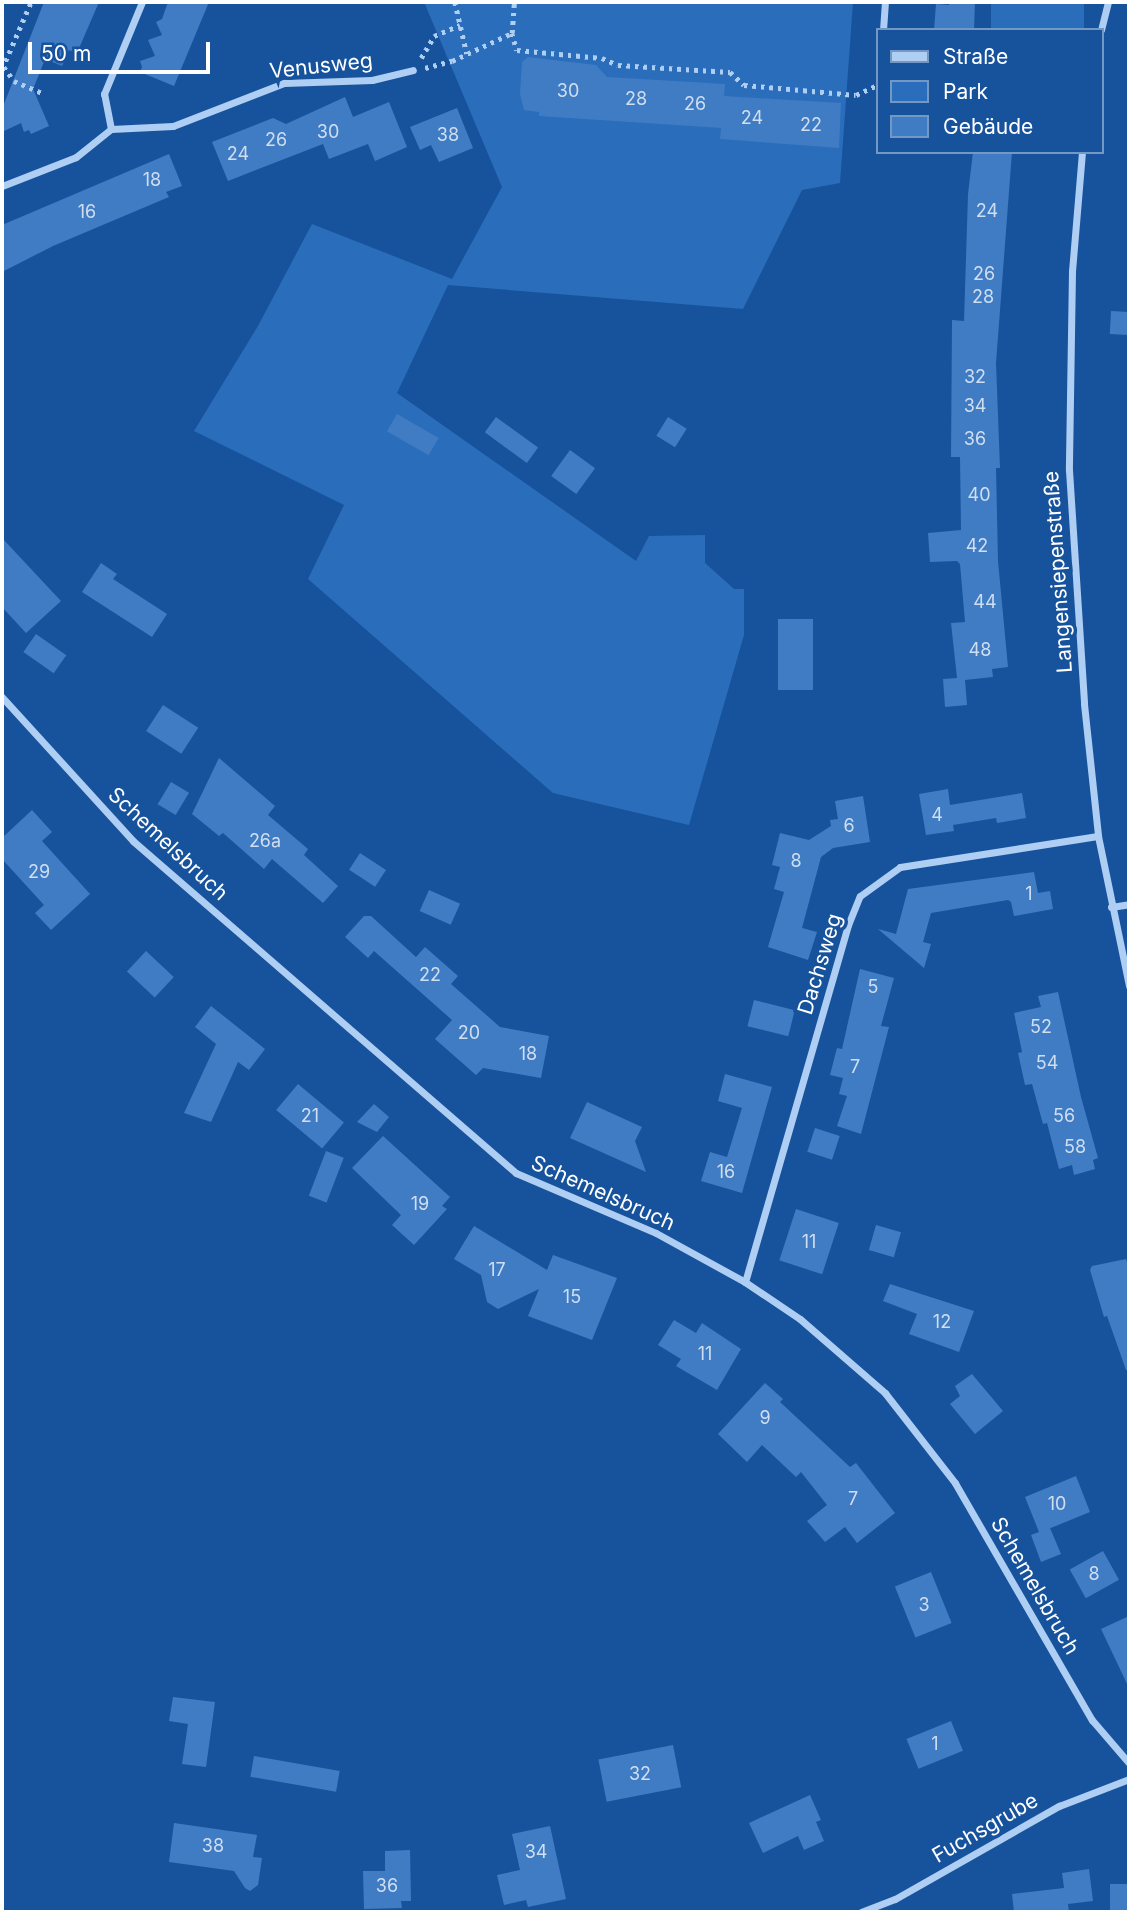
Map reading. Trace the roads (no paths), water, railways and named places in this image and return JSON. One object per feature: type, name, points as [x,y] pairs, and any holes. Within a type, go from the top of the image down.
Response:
[{"type":"street","points":[[2,186],[76,157],[111,130],[104,94],[142,2]]},
{"type":"street","points":[[883,28],[885,2]]},
{"type":"street","points":[[1102,28],[1108,2]]},
{"type":"street","name":"Venusweg","points":[[111,130],[173,125],[284,83],[372,80],[414,70]]},
{"type":"street","name":"Langensiepenstraße","points":[[1082,154],[1072,271],[1069,470],[1084,704],[1098,836],[1129,986]]},
{"type":"street","name":"Schemelsbruch","points":[[2,697],[133,841],[516,1173],[656,1233],[744,1282],[800,1319],[885,1393],[955,1483],[1092,1720],[1129,1762]]},
{"type":"street","name":"Dachsweg","points":[[744,1282],[848,925],[860,896],[900,867],[1098,836]]},
{"type":"street","points":[[1111,907],[1129,904]]},
{"type":"street","name":"Fuchsgrube","points":[[861,1912],[895,1899],[1059,1806],[1129,1779]]}]
